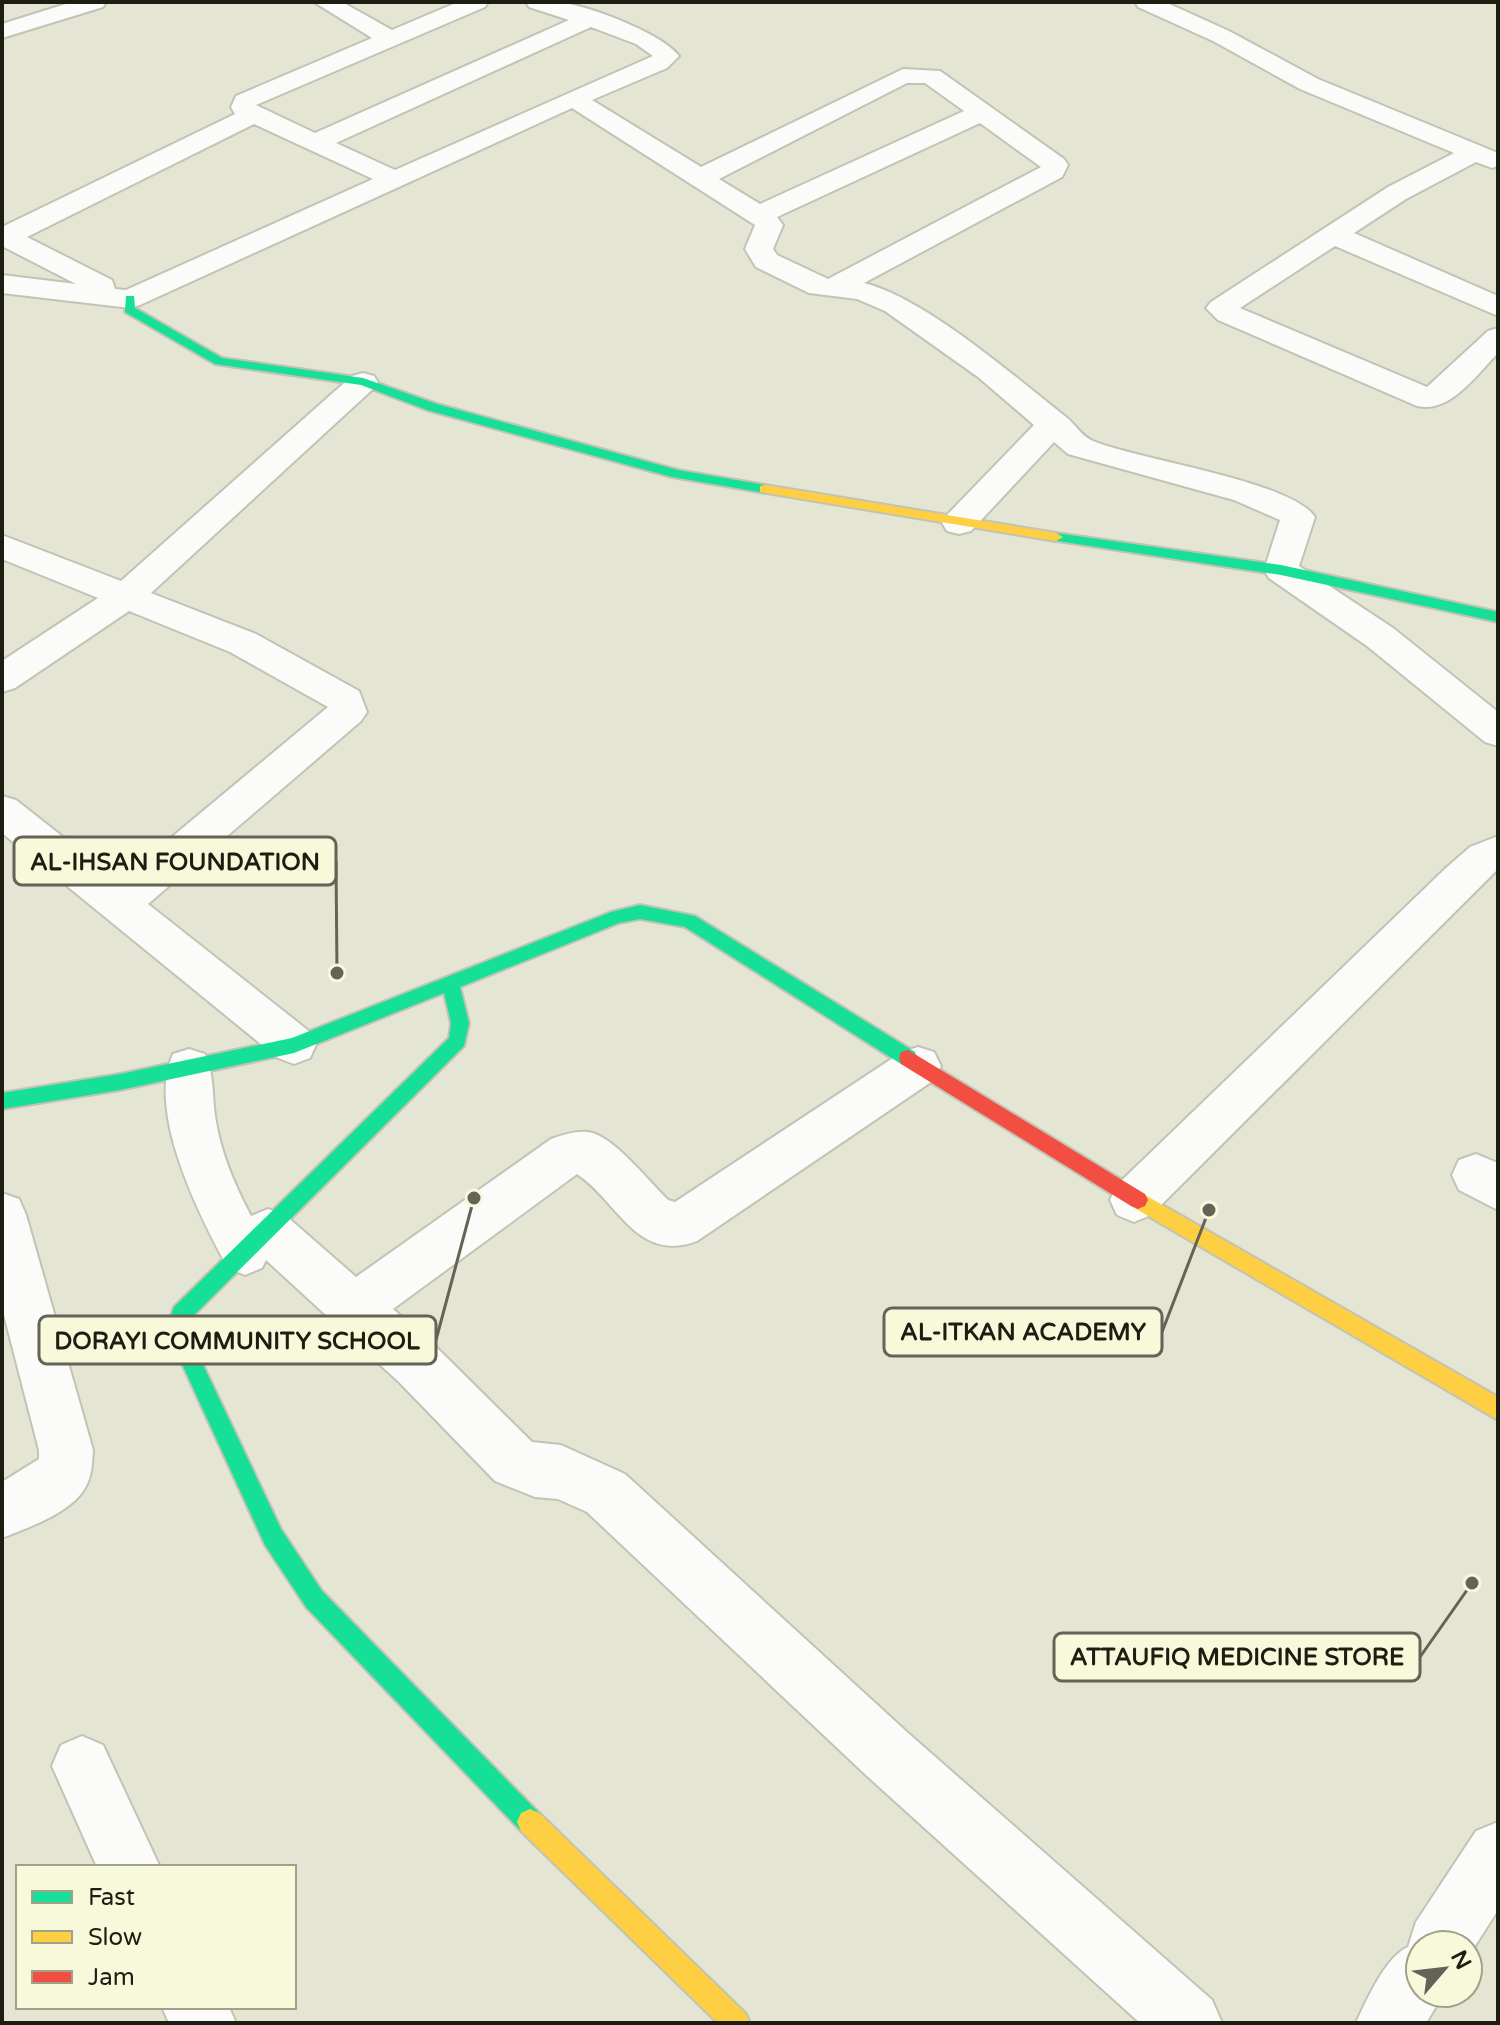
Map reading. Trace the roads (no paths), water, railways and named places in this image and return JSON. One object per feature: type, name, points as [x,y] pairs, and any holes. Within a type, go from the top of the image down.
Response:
[{"type":"street","points":[[2,31],[64,6],[95,2]]},
{"type":"street","points":[[325,2],[389,38]]},
{"type":"street","points":[[396,180],[254,114],[243,107],[245,101],[477,2]]},
{"type":"street","points":[[2,284],[130,299],[659,63],[667,56],[662,49],[644,39],[583,12],[537,2]]},
{"type":"street","points":[[1146,2],[1221,36],[1309,84],[1486,158]]},
{"type":"street","points":[[315,143],[583,12]]},
{"type":"street","points":[[700,178],[908,74],[931,76],[1055,165],[1056,169],[833,288]]},
{"type":"street","points":[[574,99],[759,215],[769,225],[759,249],[766,261],[819,287],[863,291],[895,305],[989,371],[1079,447],[1246,493],[1296,514],[1298,517],[1281,570]]},
{"type":"street","points":[[759,215],[930,134],[982,113]]},
{"type":"street","points":[[4,236],[254,114]]},
{"type":"street","points":[[1486,158],[1397,193],[1221,308],[1242,320],[1428,399],[1434,398],[1498,337]]},
{"type":"street","points":[[1334,235],[1498,307]]},
{"type":"street","points":[[4,236],[130,299]]},
{"type":"street","points":[[130,299],[129,309],[219,361],[363,382],[432,407],[677,474],[959,523],[1281,570],[1498,617]]},
{"type":"street","points":[[3,678],[126,596],[363,382]]},
{"type":"street","points":[[959,523],[1054,423]]},
{"type":"street","points":[[2,546],[243,643],[346,700],[348,712],[121,903]]},
{"type":"street","points":[[1281,570],[1380,637],[1498,732]]},
{"type":"street","points":[[5,817],[121,903],[294,1045]]},
{"type":"street","points":[[1134,1200],[1461,879],[1484,858],[1498,852]]},
{"type":"street","points":[[2,1101],[189,1068],[294,1045],[617,917],[640,912],[689,921],[1134,1200],[1314,1307],[1498,1409]]},
{"type":"street","points":[[451,984],[460,1023],[458,1041],[181,1314],[176,1329],[273,1537],[314,1599],[530,1822],[737,2023]]},
{"type":"street","points":[[354,1308],[568,1154],[589,1153],[654,1219],[680,1225],[918,1066]]},
{"type":"street","points":[[189,1068],[191,1128],[227,1222],[354,1308],[417,1364],[514,1462],[535,1470],[561,1472],[606,1493],[887,1754],[1189,2023]]},
{"type":"street","points":[[2,1215],[66,1450],[65,1472],[46,1488],[2,1511]]},
{"type":"street","points":[[82,1766],[128,1865]]},
{"type":"street","points":[[1451,1929],[1494,1870]]},
{"type":"street","points":[[1389,2023],[1404,1999]]},
{"type":"place","name":"AL-IHSAN FOUNDATION","points":[[337,973]]},
{"type":"place","name":"DORAYI COMMUNITY SCHOOL","points":[[474,1198]]},
{"type":"place","name":"AL-ITKAN ACADEMY","points":[[1209,1210]]},
{"type":"place","name":"ATTAUFIQ MEDICINE STORE","points":[[1472,1583]]}]
